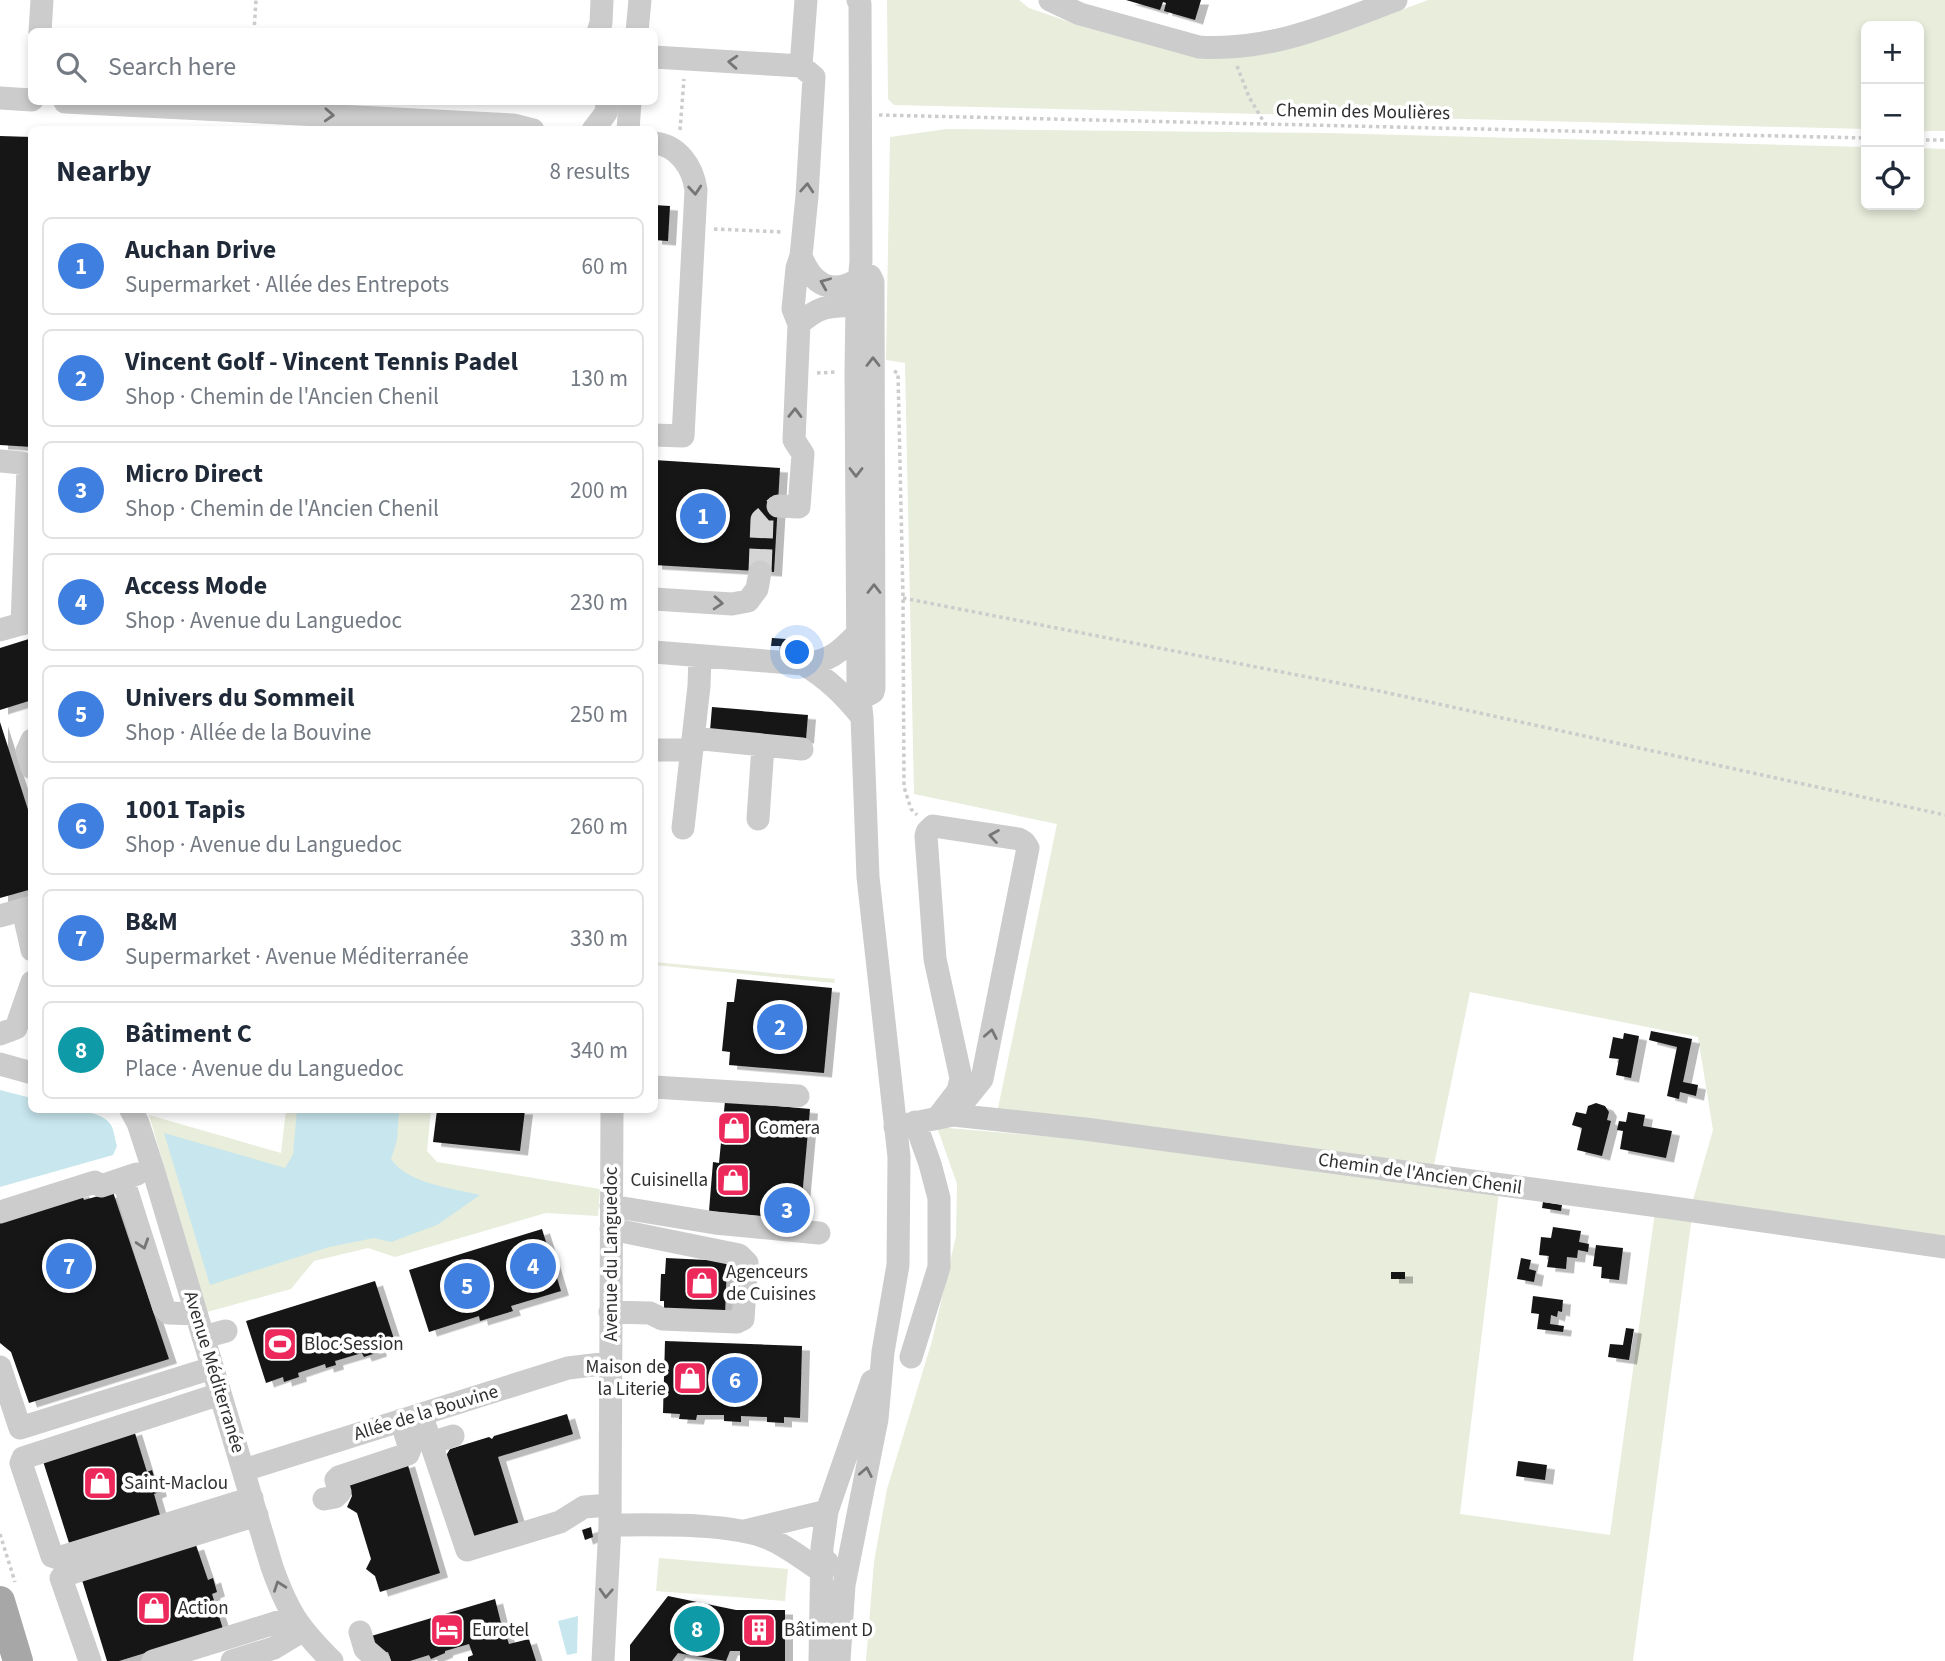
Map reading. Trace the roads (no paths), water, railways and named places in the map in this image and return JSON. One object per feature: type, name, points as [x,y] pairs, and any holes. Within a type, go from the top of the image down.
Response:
[{"type":"main road","points":[[0,1601],[18,1661]]},
{"type":"street","points":[[40,28],[42,0]]},
{"type":"street","points":[[637,28],[640,0]]},
{"type":"street","points":[[801,66],[806,0]]},
{"type":"street","points":[[1050,0],[1080,15],[1199,47],[1236,47],[1303,35],[1396,0]]},
{"type":"street","points":[[860,700],[873,692],[874,688],[860,115],[861,1]]},
{"type":"street","points":[[658,57],[801,66],[814,77],[802,245],[793,309],[799,324],[794,440],[803,454],[799,507],[778,506]]},
{"type":"street","points":[[123,105],[517,126]]},
{"type":"street","points":[[596,126],[606,113],[607,105]]},
{"type":"street","points":[[628,126],[630,105]]},
{"type":"street","points":[[658,144],[667,145],[683,157],[695,181],[695,228],[683,436],[658,435]]},
{"type":"street","points":[[802,245],[807,271],[824,286],[844,287],[865,274]]},
{"type":"street","points":[[838,1661],[844,1585],[877,1419],[883,1352],[898,1265],[900,1157],[905,1125],[868,877],[858,633],[857,306],[865,274]]},
{"type":"street","points":[[799,324],[813,311],[826,306],[857,306]]},
{"type":"street","points":[[0,461],[22,463],[28,469],[18,625]]},
{"type":"street","points":[[658,598],[732,604],[748,601],[757,589],[760,572]]},
{"type":"street","points":[[812,664],[841,650],[858,633]]},
{"type":"street","points":[[658,652],[812,664],[844,672],[860,700]]},
{"type":"street","points":[[683,828],[700,656]]},
{"type":"street","points":[[812,664],[842,692],[860,700]]},
{"type":"street","points":[[658,749],[692,744],[802,749]]},
{"type":"street","points":[[758,819],[763,746]]},
{"type":"street","points":[[933,826],[1019,839],[1028,848],[981,1083],[945,1116],[961,1087],[961,1078],[935,959],[926,836],[933,826]]},
{"type":"street","points":[[0,916],[27,909]]},
{"type":"street","points":[[0,1034],[16,1028],[28,994]]},
{"type":"street","points":[[956,1056],[985,1064]]},
{"type":"street","points":[[0,1064],[28,1072]]},
{"type":"street","points":[[658,1087],[798,1096]]},
{"type":"street","name":"Avenue Méditerranée","points":[[133,1113],[153,1169],[285,1602],[298,1624],[332,1661]]},
{"type":"street","name":"Avenue du Languedoc","points":[[603,1661],[610,1515],[612,1113]]},
{"type":"street","name":"Chemin de l'Ancien Chenil","points":[[905,1125],[945,1116],[1085,1129],[1945,1247]]},
{"type":"street","points":[[905,1125],[930,1164],[939,1198],[939,1267],[911,1357]]},
{"type":"street","points":[[0,1212],[95,1182],[101,1186],[153,1169]]},
{"type":"street","points":[[122,1179],[164,1308],[169,1313],[196,1314]]},
{"type":"street","points":[[611,1218],[715,1223],[819,1233]]},
{"type":"street","points":[[610,1312],[650,1313],[662,1319],[737,1322],[743,1319],[747,1263],[739,1255],[611,1218]]},
{"type":"street","points":[[203,1337],[226,1331]]},
{"type":"street","points":[[820,1661],[822,1548],[827,1511],[883,1352]]},
{"type":"street","name":"Allée de la Bouvine","points":[[244,1470],[569,1368],[610,1363]]},
{"type":"street","points":[[0,1367],[20,1428],[212,1368]]},
{"type":"street","points":[[220,1394],[23,1458],[21,1463],[52,1556],[58,1558],[254,1507]]},
{"type":"street","points":[[411,1417],[442,1440],[467,1550],[559,1522],[584,1507],[610,1515],[740,1532],[772,1539],[823,1572]]},
{"type":"street","points":[[324,1499],[335,1497],[340,1492],[336,1480],[339,1477],[408,1454],[411,1417]]},
{"type":"street","points":[[90,1661],[61,1578],[254,1507]]},
{"type":"street","points":[[740,1532],[827,1511]]},
{"type":"street","points":[[827,1511],[838,1572],[831,1642],[838,1661]]},
{"type":"street","points":[[823,1572],[832,1546],[857,1516]]},
{"type":"street","points":[[153,1661],[298,1624]]},
{"type":"street","points":[[232,1661],[274,1648],[298,1624]]},
{"type":"street","points":[[360,1632],[365,1649],[379,1661]]},
{"type":"water","points":[[0,1090],[28,1097],[28,1113],[90,1113],[105,1119],[111,1125],[117,1146],[113,1155],[0,1187]]},
{"type":"water","points":[[297,1113],[399,1113],[397,1140],[391,1159],[419,1180],[480,1195],[437,1225],[391,1242],[374,1238],[329,1247],[210,1285],[164,1133],[285,1168],[293,1155]]},
{"type":"water","points":[[578,1616],[577,1653],[567,1655],[558,1621]]},
{"type":"tunnel","points":[[760,572],[762,520],[778,506]]},
{"type":"place","name":"Auchan Drive","points":[[703,516]]},
{"type":"place","name":"Vincent Golf - Vincent Tennis Padel","points":[[780,1027]]},
{"type":"place","name":"Comera","points":[[734,1128]]},
{"type":"place","name":"Cuisinella","points":[[733,1180]]},
{"type":"place","name":"Micro Direct","points":[[787,1210]]},
{"type":"place","name":"B&M","points":[[69,1266]]},
{"type":"place","name":"Access Mode","points":[[533,1266]]},
{"type":"place","name":"Agenceurs de Cuisines","points":[[702,1283]]},
{"type":"place","name":"Univers du Sommeil","points":[[467,1286]]},
{"type":"place","name":"Bloc Session","points":[[280,1344]]},
{"type":"place","name":"Maison de la Literie","points":[[690,1378]]},
{"type":"place","name":"1001 Tapis","points":[[735,1380]]},
{"type":"place","name":"Saint-Maclou","points":[[100,1483]]},
{"type":"place","name":"Action","points":[[154,1608]]},
{"type":"place","name":"Bâtiment C","points":[[697,1629]]},
{"type":"place","name":"Eurotel","points":[[447,1630]]},
{"type":"place","name":"Bâtiment D","points":[[759,1630]]}]
